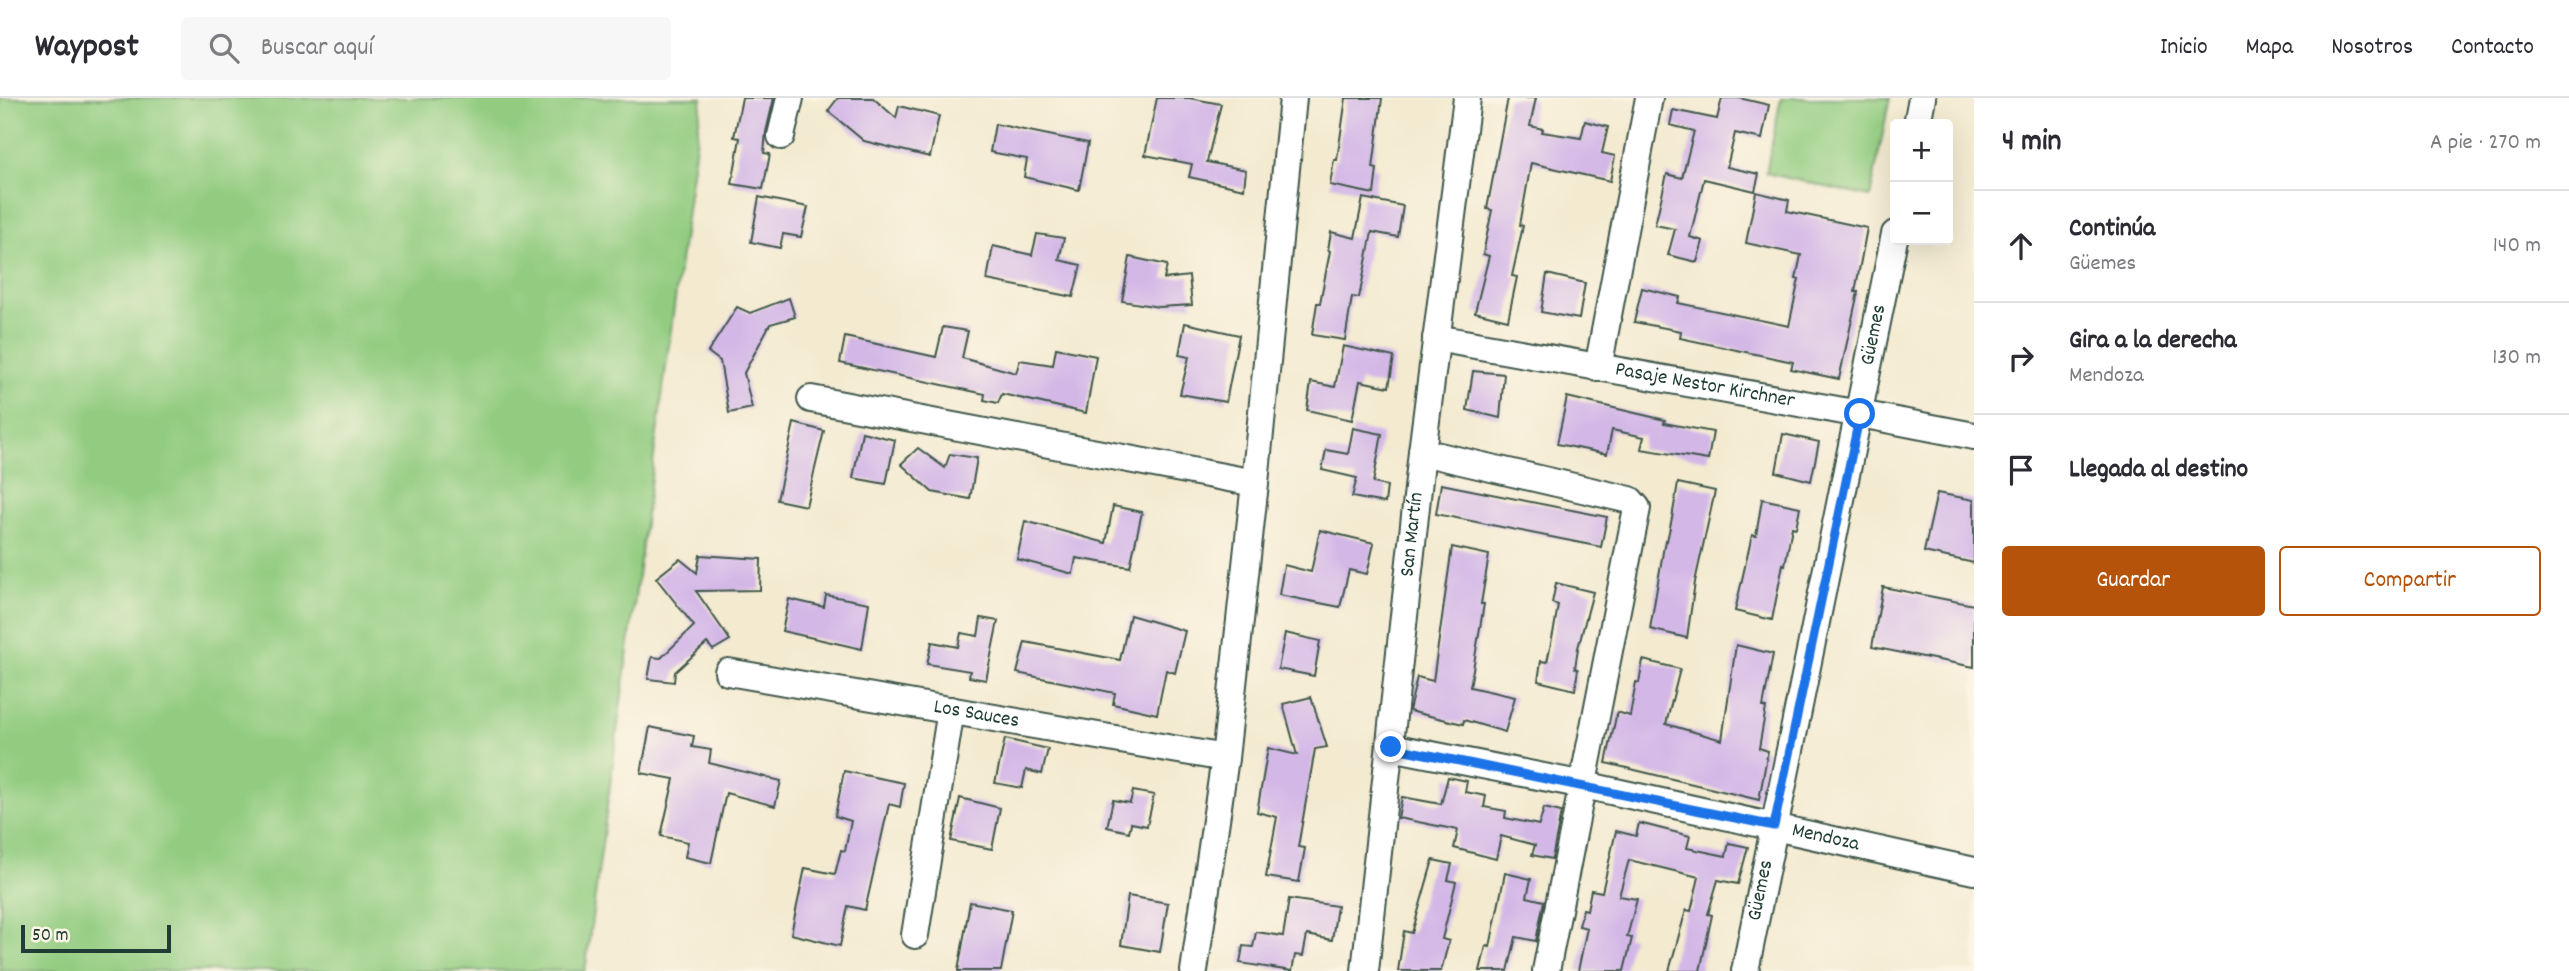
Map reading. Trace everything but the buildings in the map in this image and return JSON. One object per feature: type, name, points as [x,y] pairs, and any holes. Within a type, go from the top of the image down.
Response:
[{"type":"street","points":[[781,136],[790,98]]},
{"type":"street","points":[[1194,971],[1225,758],[1255,483],[1291,98]]},
{"type":"street","name":"San Martín","points":[[1365,971],[1422,452],[1467,98]]},
{"type":"street","points":[[1598,368],[1649,98]]},
{"type":"street","points":[[1918,119],[1922,98]]},
{"type":"street","name":"Güemes","points":[[1745,971],[1893,245]]},
{"type":"street","name":"Pasaje Nestor Kirchner","points":[[1436,338],[1974,436]]},
{"type":"street","points":[[811,399],[1255,483]]},
{"type":"street","points":[[1422,452],[1630,500],[1637,509],[1546,971]]},
{"type":"street","name":"Los Sauces","points":[[729,672],[1225,758]]},
{"type":"street","points":[[915,935],[951,709]]},
{"type":"street","name":"Mendoza","points":[[1391,747],[1584,785],[1974,870]]},
{"type":"green space","points":[[0,98],[702,98],[585,971],[0,971]]},
{"type":"green space","points":[[1781,98],[1890,98],[1870,197],[1766,173]]},
{"type":"route","points":[[1391,747],[1774,826],[1860,414]]}]
